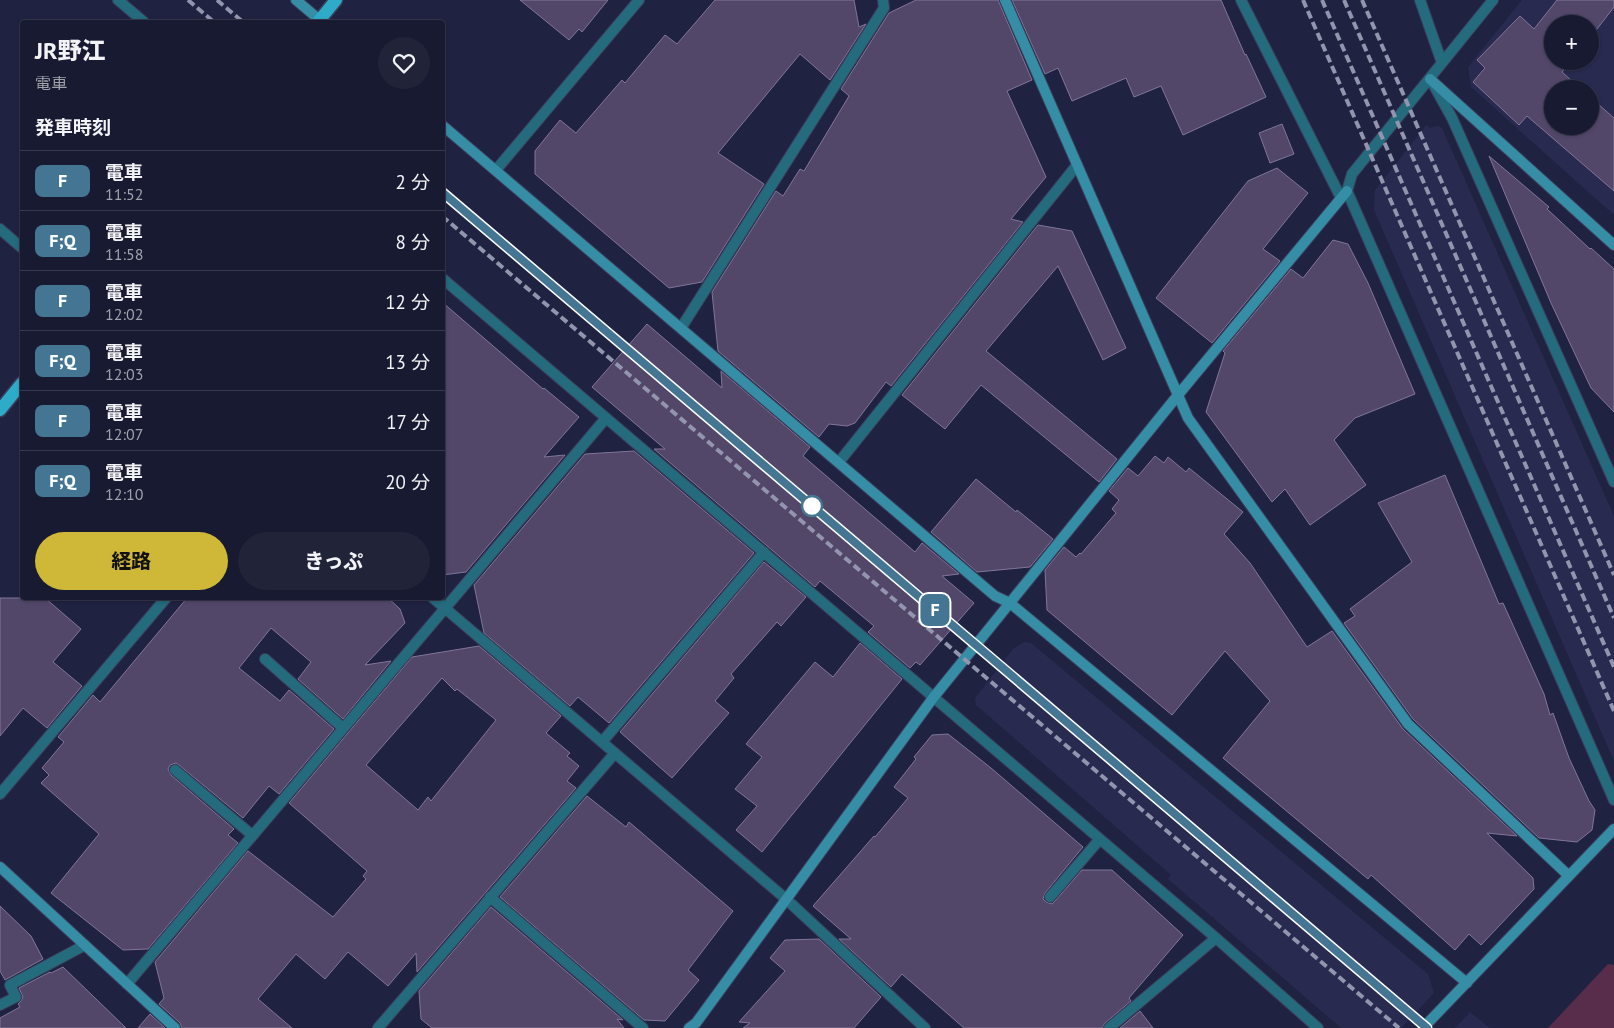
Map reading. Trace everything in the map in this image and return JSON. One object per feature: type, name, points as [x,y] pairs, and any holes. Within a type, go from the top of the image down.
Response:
[{"type":"main road","points":[[321,20],[336,0]]},
{"type":"main road","points":[[0,410],[20,385]]},
{"type":"street","points":[[118,0],[142,20]]},
{"type":"street","points":[[296,0],[318,20]]},
{"type":"street","points":[[496,170],[639,0]]},
{"type":"street","points":[[681,328],[884,8],[883,0]]},
{"type":"street","points":[[1005,0],[1188,418],[1408,724],[1569,876]]},
{"type":"street","points":[[1240,0],[1344,195],[1614,800]]},
{"type":"street","points":[[1420,0],[1442,63]]},
{"type":"street","points":[[689,1028],[696,1023],[933,698],[1178,395],[1344,195],[1352,174],[1493,0]]},
{"type":"street","points":[[1430,78],[1614,245]]},
{"type":"street","points":[[1430,78],[1452,118],[1614,482]]},
{"type":"street","points":[[445,128],[995,596],[1010,603],[1466,983]]},
{"type":"street","points":[[839,462],[1077,165]]},
{"type":"street","points":[[0,229],[20,246]]},
{"type":"street","points":[[445,281],[1216,938],[1318,1028]]},
{"type":"street","points":[[127,984],[606,418]]},
{"type":"street","points":[[602,742],[764,552]]},
{"type":"street","points":[[0,794],[164,600]]},
{"type":"street","points":[[435,600],[786,899],[925,1028]]},
{"type":"street","points":[[265,658],[343,728]]},
{"type":"street","points":[[378,1028],[614,753]]},
{"type":"street","points":[[175,770],[252,835]]},
{"type":"street","points":[[1423,1028],[1614,829]]},
{"type":"street","points":[[1050,897],[1100,839]]},
{"type":"street","points":[[0,867],[175,1028]]},
{"type":"street","points":[[490,897],[643,1028]]},
{"type":"street","points":[[1109,1028],[1216,938]]},
{"type":"street","points":[[0,1005],[16,997],[10,986],[85,945]]},
{"type":"shaded area","points":[[1522,0],[1614,0],[1614,215],[1471,87],[1468,67]]},
{"type":"shaded area","points":[[1427,124],[1429,128],[1438,126],[1442,128],[1614,516],[1614,761],[1374,210],[1375,190]]},
{"type":"shaded area","points":[[1024,642],[1031,643],[1428,974],[1434,993],[1401,1028],[1341,1028],[1168,879],[1171,875],[976,705],[975,698],[1013,649]]},
{"type":"shaded area","points":[[1608,964],[1614,965],[1614,1028],[1548,1028]]},
{"type":"shaded area","points":[[1470,1012],[1490,1028],[1455,1028]]},
{"type":"building","points":[[520,0],[608,0],[582,32],[579,29],[569,40]]},
{"type":"building","points":[[715,0],[854,0],[859,27],[866,24],[830,80],[800,54],[718,153],[764,184],[702,282],[669,288],[535,174],[535,151],[560,120],[576,133],[622,80],[625,83],[665,35],[677,44]]},
{"type":"building","points":[[916,0],[998,0],[1032,80],[1007,91],[1046,177],[1011,219],[1023,222],[891,386],[886,382],[855,423],[847,426],[829,424],[819,437],[718,351],[712,292],[776,191],[783,196],[800,169],[804,171],[849,96],[841,89],[889,13]]},
{"type":"building","points":[[1012,0],[1221,0],[1266,97],[1183,135],[1161,86],[1134,97],[1126,78],[1072,101],[1058,68],[1045,74]]},
{"type":"building","points":[[1557,0],[1614,0],[1614,7],[1599,26],[1599,15],[1545,15]]},
{"type":"building","points":[[1520,16],[1534,29],[1544,16],[1544,70],[1564,70],[1562,72],[1571,80],[1544,80],[1544,131],[1527,116],[1519,125],[1473,82],[1485,68],[1477,60]]},
{"type":"building","points":[[1599,105],[1614,118],[1614,191],[1549,135],[1599,135]]},
{"type":"building","points":[[1282,124],[1294,154],[1270,163],[1259,133]]},
{"type":"building","points":[[1489,156],[1549,207],[1547,209],[1614,269],[1614,412],[1591,388],[1551,303]]},
{"type":"building","points":[[1277,168],[1308,193],[1263,249],[1280,261],[1212,343],[1156,298],[1248,181]]},
{"type":"building","points":[[1038,225],[1072,231],[1126,348],[1103,360],[1058,266],[986,351],[1117,459],[1099,482],[981,385],[945,429],[902,395]]},
{"type":"building","points":[[1333,240],[1348,244],[1368,283],[1415,394],[1355,418],[1334,440],[1366,485],[1310,525],[1285,489],[1272,502],[1206,412],[1225,353],[1223,351],[1291,269],[1303,278]]},
{"type":"building","points":[[445,305],[543,389],[579,417],[544,457],[565,455],[466,572],[445,575]]},
{"type":"building","points":[[647,324],[722,388],[721,371],[810,447],[803,456],[915,552],[922,543],[959,574],[942,576],[974,603],[920,665],[916,662],[910,668],[868,632],[874,626],[820,581],[815,587],[654,449],[665,449],[592,387]]},
{"type":"building","points":[[634,451],[754,553],[609,723],[578,697],[570,706],[484,633],[474,585],[585,454]]},
{"type":"building","points":[[1155,456],[1164,463],[1168,457],[1186,472],[1189,468],[1243,512],[1224,534],[1250,563],[1307,647],[1332,631],[1403,729],[1517,836],[1487,833],[1533,878],[1534,889],[1481,945],[1469,934],[1455,950],[1371,875],[1368,879],[1223,758],[1270,701],[1225,651],[1172,715],[1047,610],[1045,570],[1064,547],[1076,557],[1081,554],[1116,513],[1112,509],[1119,500],[1109,491],[1128,468],[1138,476]]},
{"type":"building","points":[[1445,475],[1499,604],[1503,603],[1544,694],[1550,715],[1553,713],[1569,758],[1595,810],[1592,830],[1577,842],[1539,838],[1413,719],[1344,623],[1355,616],[1350,609],[1412,562],[1378,503]]},
{"type":"building","points":[[976,479],[1053,539],[1030,567],[977,572],[931,532]]},
{"type":"building","points":[[764,562],[806,597],[781,626],[777,622],[731,674],[734,678],[715,701],[729,713],[672,778],[620,732]]},
{"type":"building","points":[[0,598],[47,600],[81,629],[53,662],[82,686],[47,728],[23,708],[0,736]]},
{"type":"building","points":[[185,600],[390,600],[400,609],[405,623],[365,665],[391,661],[343,719],[298,679],[311,662],[271,628],[239,668],[280,701],[289,690],[334,729],[279,794],[269,786],[243,818],[179,765],[176,763],[170,765],[168,769],[171,775],[234,829],[228,835],[238,843],[148,949],[123,950],[51,893],[99,834],[41,783],[49,775],[42,768],[64,742],[58,737],[93,695],[100,702]]},
{"type":"building","points":[[860,643],[902,679],[762,852],[736,830],[757,806],[735,789],[762,757],[746,744],[815,662],[833,677]]},
{"type":"building","points":[[479,646],[561,716],[546,733],[570,753],[567,756],[579,766],[567,781],[576,788],[417,972],[416,953],[388,986],[348,952],[325,979],[296,954],[258,999],[292,1028],[182,1028],[180,1023],[159,1004],[164,998],[155,962],[248,851],[333,917],[366,879],[363,876],[367,871],[289,803],[412,657]],"holes":[[[442,678],[455,691],[457,689],[496,720],[431,801],[428,797],[418,810],[366,765]]]},
{"type":"building","points":[[948,734],[991,768],[1083,847],[1045,893],[1043,899],[1046,902],[1052,904],[1082,870],[1112,870],[1183,935],[1129,998],[1131,1001],[1105,1023],[1102,1028],[964,1028],[902,974],[891,987],[839,939],[851,939],[813,906],[908,798],[894,787],[916,759],[914,757],[932,735]]},
{"type":"building","points":[[587,796],[626,827],[629,822],[733,911],[688,970],[699,980],[665,1021],[644,1020],[500,897]]},
{"type":"building","points":[[0,906],[31,936],[43,959],[5,980],[0,971]]},
{"type":"building","points":[[491,907],[623,1020],[617,1019],[624,1028],[432,1028],[421,1019],[419,991]]},
{"type":"building","points":[[819,939],[881,997],[854,1028],[743,1028],[750,1023],[739,1022],[785,971],[770,958],[785,940]]},
{"type":"building","points":[[63,967],[126,1028],[0,1028],[0,1018],[20,1007],[18,1004],[23,997],[19,988]]},
{"type":"building","points":[[1140,1011],[1153,1028],[1120,1028]]},
{"type":"building","points":[[150,1014],[165,1028],[138,1028]]},
{"type":"railway","points":[[188,0],[212,20]]},
{"type":"railway","points":[[217,0],[241,20]]},
{"type":"railway","points":[[1303,0],[1614,711]]},
{"type":"railway","points":[[1322,0],[1614,667]]},
{"type":"railway","points":[[1344,0],[1614,618]]},
{"type":"railway","points":[[1362,0],[1614,575]]},
{"type":"railway","points":[[445,195],[1427,1028]]},
{"type":"railway","points":[[445,219],[1399,1028]]},
{"type":"train","name":"F","points":[[445,195],[1427,1028]]}]
